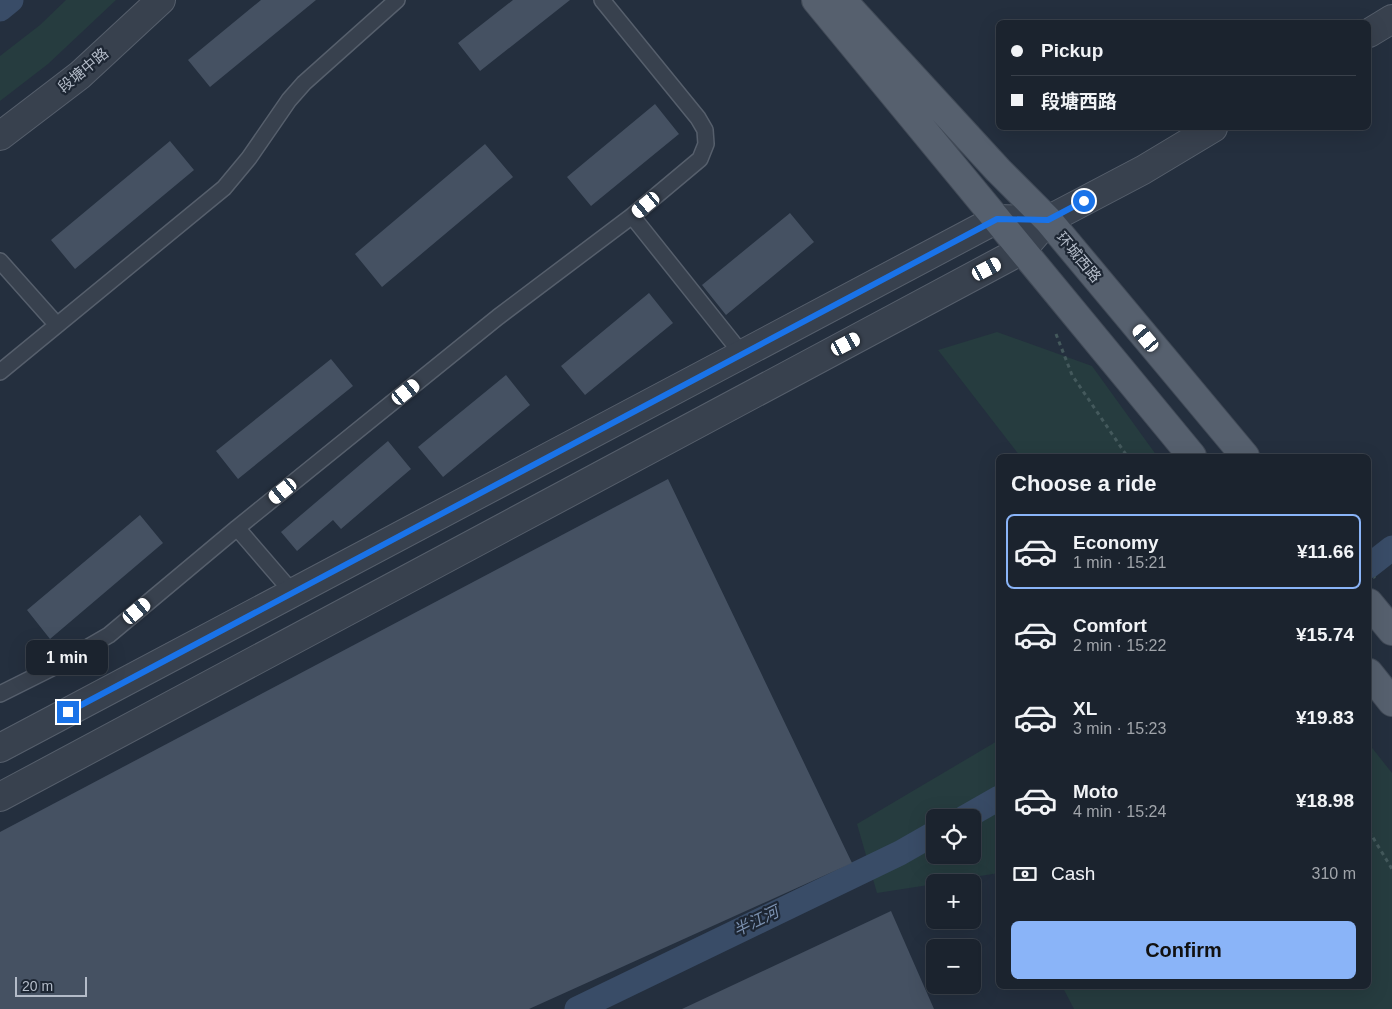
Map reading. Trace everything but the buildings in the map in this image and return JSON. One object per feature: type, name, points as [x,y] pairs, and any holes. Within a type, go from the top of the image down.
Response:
[{"type":"main road","points":[[816,0],[1190,454]]},
{"type":"main road","name":"环城西路","points":[[842,0],[998,170],[1048,220],[1243,454]]},
{"type":"main road","points":[[1371,676],[1392,702]]},
{"type":"street","name":"段塘中路","points":[[0,136],[80,75],[162,0]]},
{"type":"street","points":[[1371,32],[1392,19]]},
{"type":"street","points":[[0,797],[1022,250],[1048,220],[1143,170],[1210,130]]},
{"type":"street","points":[[0,748],[997,219],[1048,220]]},
{"type":"lane","points":[[0,372],[224,188],[289,100],[304,83],[397,0]]},
{"type":"lane","points":[[0,694],[54,667],[109,635],[237,528],[498,317],[632,216],[700,159],[706,144],[705,130],[698,118],[602,0]]},
{"type":"lane","points":[[632,216],[742,354]]},
{"type":"lane","points":[[0,261],[57,325]]},
{"type":"lane","points":[[237,528],[293,593]]},
{"type":"path","points":[[1054,330],[1072,375],[1126,454]]},
{"type":"path","points":[[1371,834],[1392,869]]},
{"type":"green space","points":[[66,0],[116,0],[48,64],[0,101],[0,56],[40,25]]},
{"type":"green space","points":[[997,332],[1092,366],[1156,454],[1018,454],[938,350]]},
{"type":"green space","points":[[996,742],[996,873],[981,876],[981,874],[926,874],[926,885],[877,893],[857,824]]},
{"type":"green space","points":[[1371,747],[1392,773],[1392,1009],[1074,1009],[1064,989],[1371,989]]},
{"type":"waterway","points":[[0,9],[11,0]]},
{"type":"waterway","name":"半江河","points":[[1371,564],[1392,548]]},
{"type":"waterway","name":"半江河","points":[[980,809],[996,800]]},
{"type":"waterway","name":"半江河","points":[[577,1009],[900,853],[926,838]]},
{"type":"route","points":[[68,712],[997,219],[1048,220],[1084,201]]}]
